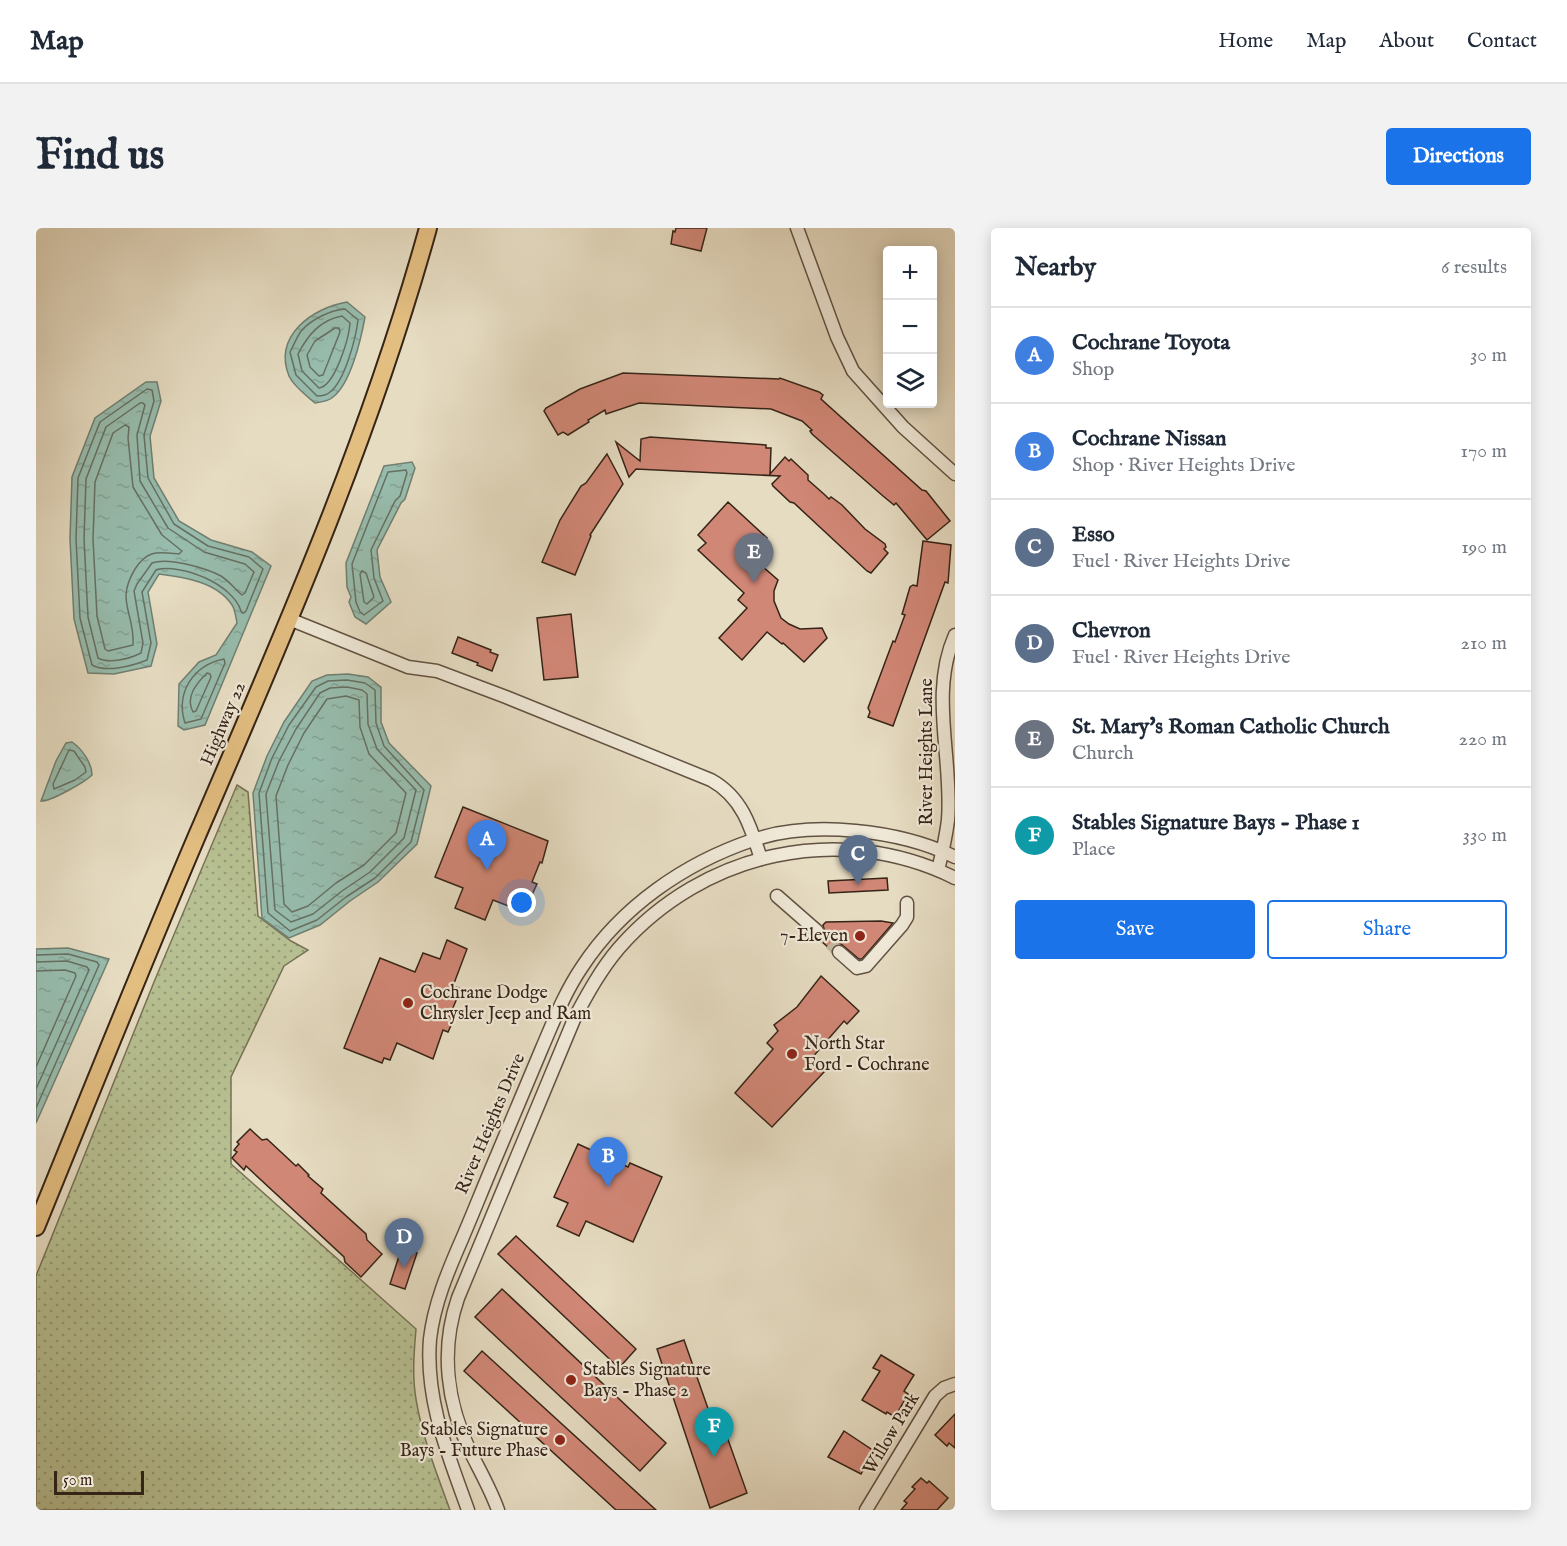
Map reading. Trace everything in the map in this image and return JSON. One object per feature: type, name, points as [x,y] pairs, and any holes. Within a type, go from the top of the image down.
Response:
[{"type":"main road","name":"Highway 22","points":[[36,1227],[136,980],[332,515],[395,339],[428,228]]},
{"type":"street","points":[[797,228],[837,338],[853,371],[903,427],[955,474]]},
{"type":"street","points":[[289,620],[408,667],[424,668],[447,674],[723,786],[744,811],[761,859]]},
{"type":"street","name":"River Heights Lane","points":[[938,870],[948,819],[943,695],[945,669],[955,635]]},
{"type":"street","name":"River Heights Drive","points":[[468,1510],[445,1447],[435,1409],[430,1364],[437,1303],[560,1005],[580,969],[612,929],[660,886],[697,864],[755,839],[811,830],[852,831],[902,839],[943,851],[955,857]]},
{"type":"street","name":"River Heights Drive","points":[[498,1510],[462,1434],[450,1398],[448,1365],[452,1321],[458,1298],[524,1145],[575,1017],[597,977],[632,935],[667,905],[710,878],[761,859],[806,850],[860,850],[892,855],[955,878]]},
{"type":"street","points":[[777,896],[817,931]]},
{"type":"street","points":[[838,952],[857,968],[866,966],[903,925],[907,917],[907,903]]},
{"type":"street","points":[[580,969],[597,977]]},
{"type":"street","points":[[504,1138],[524,1145]]},
{"type":"street","points":[[458,1249],[477,1255]]},
{"type":"street","points":[[434,1319],[452,1321]]},
{"type":"street","name":"Willow Park","points":[[866,1510],[935,1396],[955,1384]]},
{"type":"shaded area","points":[[237,785],[248,792],[258,916],[291,941],[308,950],[284,966],[231,1077],[231,1164],[416,1329],[414,1373],[419,1413],[430,1455],[450,1510],[36,1510],[36,1276],[154,982]]},
{"type":"water","points":[[347,302],[365,317],[354,360],[345,382],[333,397],[315,403],[291,380],[285,362],[286,348],[299,326],[309,318],[321,310]]},
{"type":"water","points":[[146,382],[157,382],[161,401],[150,436],[154,478],[179,521],[211,540],[252,552],[271,566],[205,725],[184,730],[178,726],[179,684],[199,662],[216,655],[237,623],[233,607],[226,597],[199,582],[159,574],[148,592],[157,644],[151,666],[114,674],[88,673],[74,619],[70,539],[72,477],[95,418]]},
{"type":"water","points":[[412,462],[415,468],[405,499],[377,550],[380,577],[391,602],[366,624],[355,617],[349,602],[351,597],[347,587],[346,563],[384,466]]},
{"type":"water","points":[[348,674],[368,677],[381,687],[381,722],[389,743],[431,786],[417,844],[378,882],[320,925],[289,938],[262,918],[253,793],[267,756],[284,722],[312,681],[327,675]]},
{"type":"water","points":[[72,742],[86,757],[92,775],[67,791],[41,801],[56,761],[66,743]]},
{"type":"water","points":[[68,948],[109,959],[36,1123],[36,949]]},
{"type":"building","points":[[676,228],[707,228],[701,251],[671,244],[673,231],[675,232]]},
{"type":"building","points":[[623,373],[780,378],[819,392],[823,395],[821,399],[922,490],[926,491],[950,521],[927,540],[896,503],[894,505],[883,496],[812,434],[810,431],[812,430],[802,421],[771,409],[639,403],[606,414],[605,410],[568,435],[563,432],[558,435],[544,411],[546,408],[580,389]]},
{"type":"building","points":[[650,437],[766,445],[766,448],[771,448],[770,474],[785,457],[789,461],[791,459],[808,475],[808,480],[829,499],[831,497],[842,505],[865,529],[885,544],[884,549],[888,553],[871,573],[867,571],[773,486],[772,484],[780,476],[636,469],[629,477],[616,442],[640,461],[641,439]]},
{"type":"building","points":[[607,454],[623,484],[590,535],[575,575],[542,562],[560,520],[581,486],[586,483]]},
{"type":"building","points":[[728,502],[767,538],[763,542],[767,546],[755,560],[778,580],[774,591],[774,601],[781,618],[800,629],[822,628],[827,638],[804,662],[767,632],[742,660],[719,638],[747,608],[738,600],[744,593],[698,550],[706,543],[698,535]]},
{"type":"building","points":[[923,541],[951,545],[948,583],[945,582],[893,726],[868,717],[870,712],[868,708],[905,615],[902,614],[910,587],[917,586]]},
{"type":"building","points":[[571,614],[578,677],[544,680],[537,618]]},
{"type":"building","points":[[458,637],[498,655],[492,671],[452,653]]},
{"type":"building","points":[[463,807],[548,841],[542,863],[540,862],[532,882],[537,884],[531,897],[527,895],[521,911],[493,900],[485,920],[455,908],[463,888],[435,877]]},
{"type":"building","points":[[887,878],[888,890],[829,893],[828,881]]},
{"type":"building","name":"7-Eleven","points":[[881,921],[893,923],[862,959],[841,944],[836,944],[831,950],[819,939],[825,933],[823,925],[826,922]]},
{"type":"building","name":"Cochrane Dodge Chrysler Jeep and Ram","points":[[447,940],[467,949],[453,986],[461,989],[449,1017],[454,1019],[448,1032],[443,1030],[433,1059],[397,1043],[390,1060],[384,1058],[382,1063],[344,1048],[380,958],[415,972],[423,953],[440,959]]},
{"type":"building","name":"North Star Ford - Cochrane","points":[[821,976],[859,1011],[847,1024],[844,1021],[811,1059],[824,1072],[772,1127],[735,1093],[773,1049],[767,1043],[778,1031],[774,1025],[797,1007]]},
{"type":"building","points":[[250,1129],[262,1140],[267,1139],[296,1166],[298,1164],[323,1189],[321,1193],[366,1234],[367,1240],[382,1254],[361,1277],[345,1262],[344,1257],[246,1166],[244,1170],[232,1158],[237,1152],[234,1150],[239,1144],[237,1142]]},
{"type":"building","points":[[578,1144],[628,1167],[630,1163],[662,1177],[633,1242],[586,1221],[579,1236],[557,1226],[568,1203],[554,1197]]},
{"type":"building","points":[[516,1236],[636,1349],[619,1368],[498,1254]]},
{"type":"building","points":[[402,1247],[417,1253],[405,1289],[390,1284]]},
{"type":"building","name":"Stables Signature Bays - Phase 2","points":[[502,1289],[666,1443],[640,1471],[475,1317]]},
{"type":"building","points":[[684,1340],[712,1420],[720,1417],[747,1493],[710,1508],[657,1349]]},
{"type":"building","name":"Stables Signature Bays - Future Phase","points":[[482,1351],[656,1510],[616,1510],[464,1371]]},
{"type":"building","points":[[881,1355],[914,1375],[904,1391],[908,1394],[895,1417],[862,1400],[880,1371],[873,1368]]},
{"type":"building","points":[[955,1414],[955,1448],[949,1443],[947,1446],[935,1435]]},
{"type":"building","points":[[844,1431],[874,1451],[861,1474],[828,1457]]},
{"type":"building","points":[[921,1478],[927,1483],[929,1481],[948,1498],[937,1510],[901,1510],[907,1503],[904,1501],[915,1489],[912,1487]]},
{"type":"tunnel","points":[[817,931],[839,952]]},
{"type":"place","name":"St. Mary's Roman Catholic Church","points":[[754,583]]},
{"type":"place","name":"Cochrane Toyota","points":[[487,870]]},
{"type":"place","name":"Esso","points":[[858,885]]},
{"type":"place","name":"7-Eleven","points":[[860,936]]},
{"type":"place","name":"Cochrane Dodge Chrysler Jeep and Ram","points":[[408,1003]]},
{"type":"place","name":"North Star Ford - Cochrane","points":[[792,1054]]},
{"type":"place","name":"Cochrane Nissan","points":[[608,1187]]},
{"type":"place","name":"Chevron","points":[[404,1268]]},
{"type":"place","name":"Stables Signature Bays - Phase 2","points":[[571,1380]]},
{"type":"place","name":"Stables Signature Bays - Future Phase","points":[[560,1440]]},
{"type":"place","name":"Stables Signature Bays - Phase 1","points":[[714,1457]]}]
